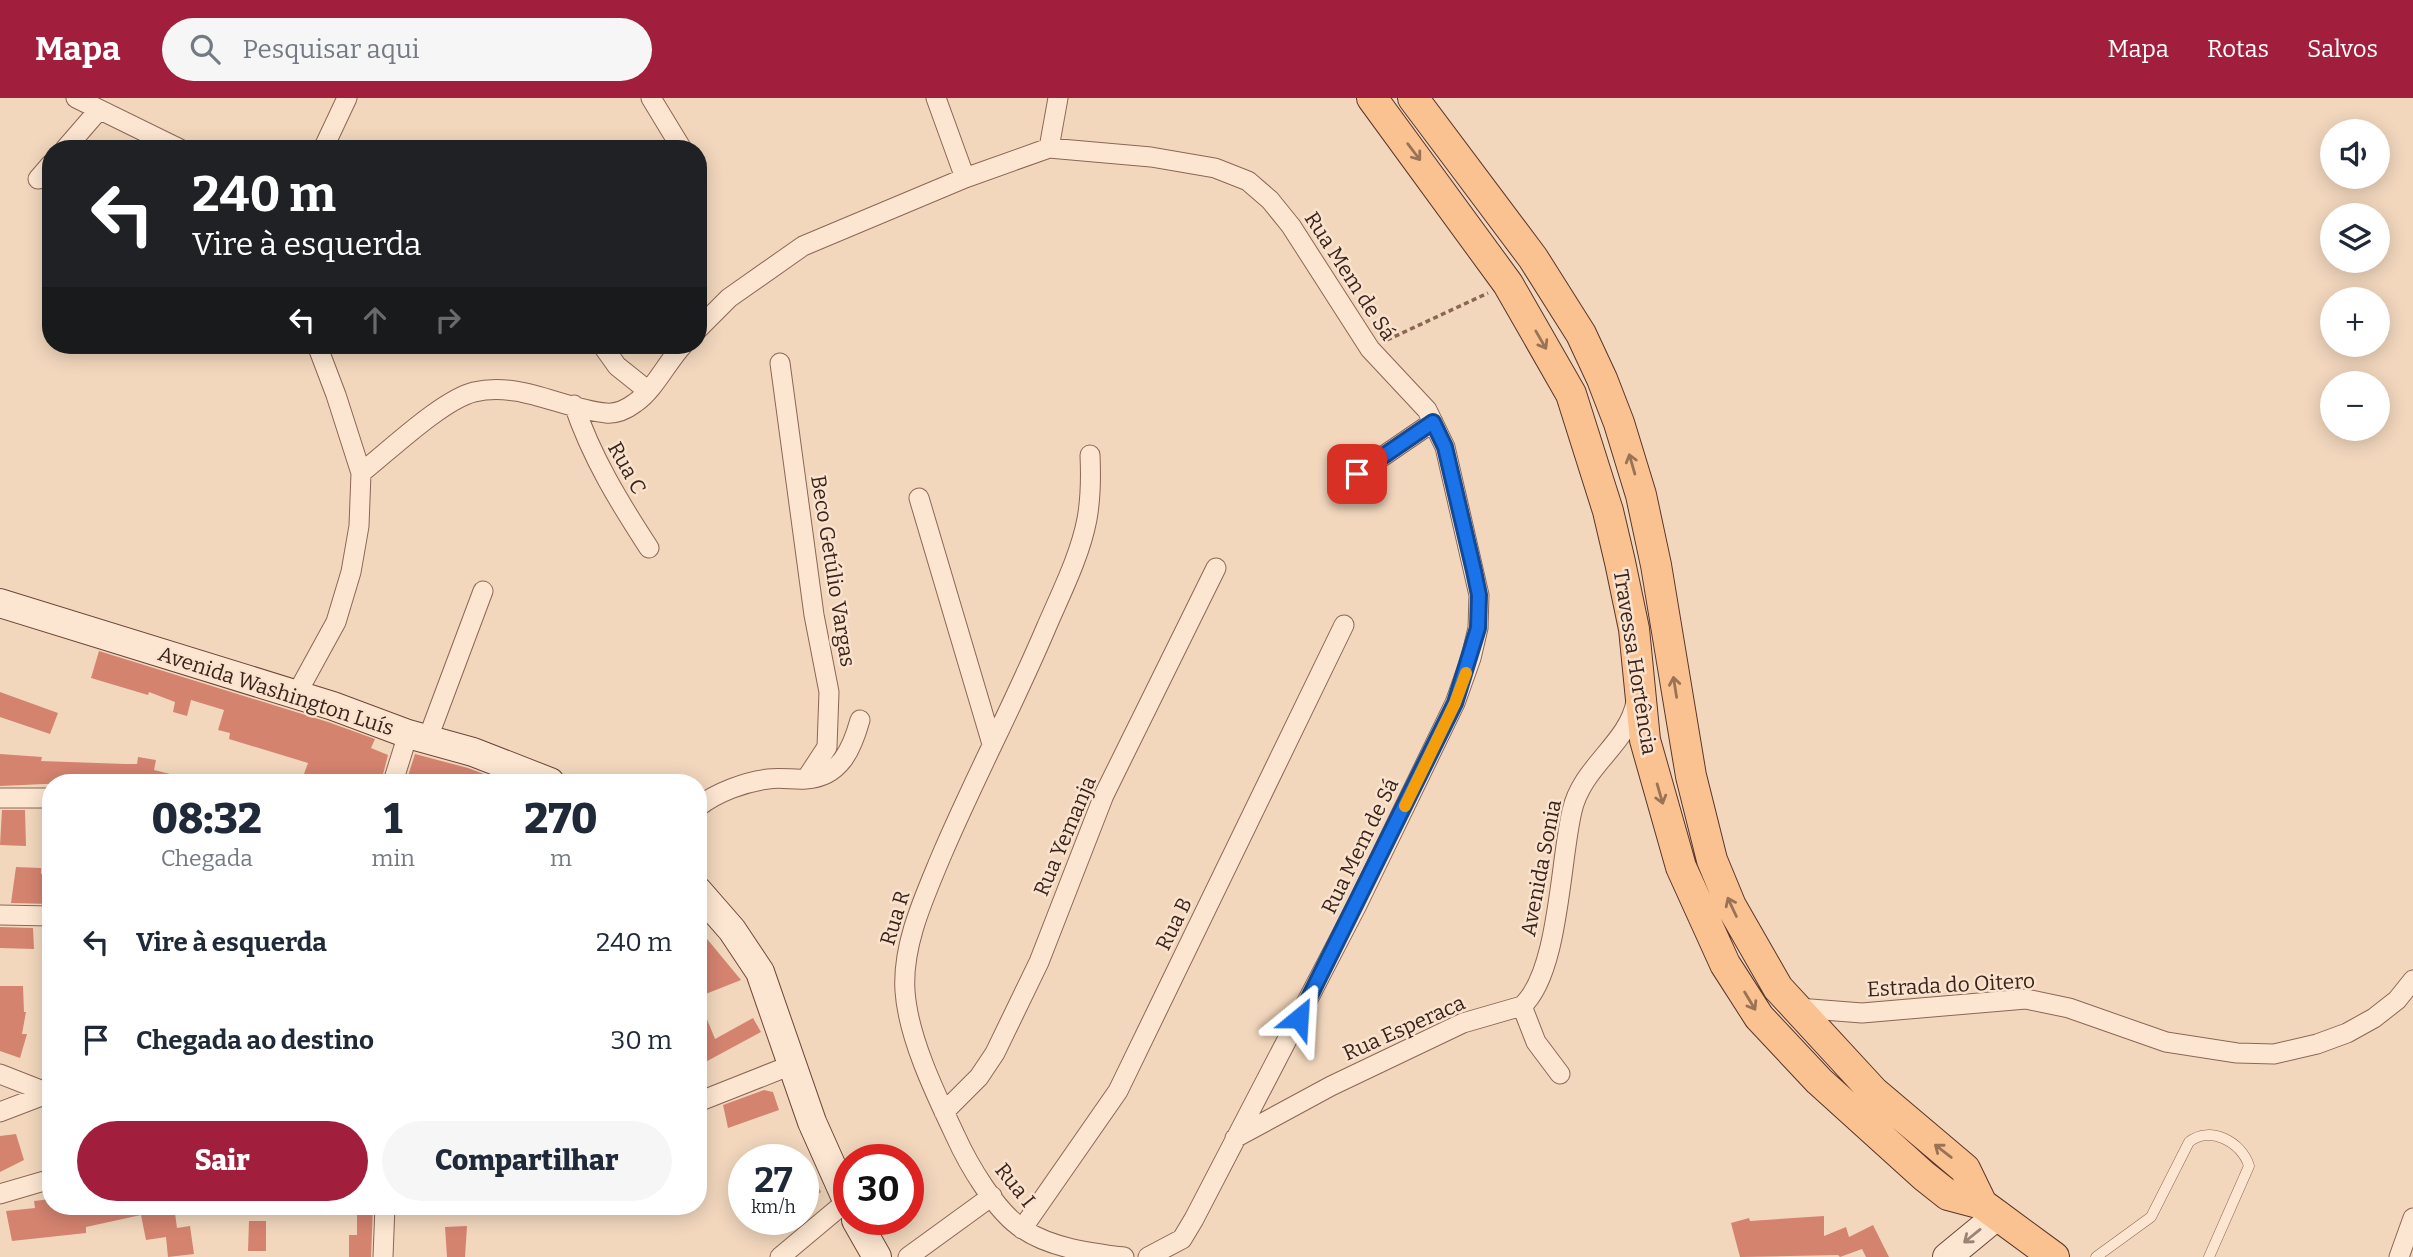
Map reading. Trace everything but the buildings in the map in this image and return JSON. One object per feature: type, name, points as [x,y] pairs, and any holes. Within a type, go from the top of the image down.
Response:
[{"type":"main road","name":"Travessa Hortência","points":[[1372,98],[1508,284],[1571,394],[1608,511],[1634,629],[1645,740],[1681,867],[1725,964],[1759,1017],[1819,1081],[1948,1195],[1990,1210],[2054,1257]]},
{"type":"main road","name":"Travessa Hortência","points":[[1413,98],[1533,258],[1581,334],[1602,379],[1641,495],[1656,565],[1691,776],[1712,860],[1731,906],[1778,988],[1874,1092],[1965,1168],[1990,1210]]},
{"type":"main road","name":"Avenida Washington Luís","points":[[0,603],[473,752],[529,774]]},
{"type":"main road","points":[[707,901],[732,930],[760,972],[812,1122],[833,1170]]},
{"type":"main road","points":[[1947,1257],[1990,1210]]},
{"type":"main road","points":[[865,1235],[877,1257]]},
{"type":"street","points":[[76,98],[161,140]]},
{"type":"street","points":[[327,140],[347,98]]},
{"type":"street","points":[[651,98],[677,140]]},
{"type":"street","points":[[936,98],[965,178]]},
{"type":"street","points":[[1049,148],[1058,98]]},
{"type":"street","points":[[73,140],[99,111]]},
{"type":"street","name":"Rua Mem de Sá","points":[[707,320],[729,298],[803,246],[965,178],[1049,148],[1164,159],[1215,168],[1248,181],[1270,200],[1291,226],[1370,349],[1409,388],[1433,422],[1445,447],[1479,595],[1478,628],[1471,657],[1455,703],[1357,905],[1234,1139]]},
{"type":"street","points":[[296,695],[335,622],[351,572],[359,526],[361,473],[337,395],[321,354]]},
{"type":"street","points":[[608,354],[617,366],[647,390]]},
{"type":"street","points":[[361,473],[434,415],[472,393],[512,390],[606,413],[618,412],[639,401],[676,354]]},
{"type":"street","name":"Beco Getúlio Vargas","points":[[780,363],[814,615],[829,692],[827,747],[806,779]]},
{"type":"street","name":"Rua C","points":[[574,405],[600,470],[649,548]]},
{"type":"street","points":[[1346,486],[1357,474],[1433,422]]},
{"type":"street","points":[[992,744],[1020,688],[1080,545],[1091,492],[1090,455]]},
{"type":"street","points":[[919,498],[992,744]]},
{"type":"street","name":"Rua Yemanja","points":[[944,1112],[979,1077],[995,1053],[1040,962],[1104,795],[1216,568]]},
{"type":"street","points":[[397,774],[418,736],[483,591]]},
{"type":"street","name":"Rua B","points":[[1022,1229],[1118,1091],[1344,625]]},
{"type":"street","name":"Avenida Sonia","points":[[1522,1006],[1536,990],[1543,971],[1553,928],[1572,809],[1583,780],[1628,727],[1634,715],[1637,695],[1634,629]]},
{"type":"street","points":[[707,801],[750,783],[768,779],[806,779],[830,772],[849,752],[859,720]]},
{"type":"street","name":"Rua R","points":[[944,1112],[913,1032],[906,1002],[908,949],[925,896],[967,794],[992,744]]},
{"type":"street","points":[[0,798],[42,798]]},
{"type":"street","points":[[0,915],[42,916]]},
{"type":"street","name":"Estrada do Oitero","points":[[1798,1008],[1862,1013],[2026,999],[2069,1008],[2152,1039],[2236,1053],[2274,1054],[2317,1044],[2347,1033],[2374,1018],[2397,1000],[2413,980]]},
{"type":"street","points":[[1522,1006],[1536,1042],[1560,1074]]},
{"type":"street","name":"Rua Esperaca","points":[[1234,1139],[1331,1086],[1464,1023],[1522,1006]]},
{"type":"street","points":[[707,1098],[794,1064]]},
{"type":"street","points":[[0,1074],[42,1091]]},
{"type":"street","points":[[0,1112],[42,1097]]},
{"type":"street","name":"Rua I","points":[[944,1112],[961,1148],[992,1196],[1022,1229],[1055,1244],[1124,1257]]},
{"type":"street","points":[[1149,1257],[1183,1248],[1194,1219],[1234,1139]]},
{"type":"street","points":[[0,1194],[42,1182]]},
{"type":"street","points":[[908,1257],[992,1196]]},
{"type":"street","points":[[383,1257],[385,1215]]},
{"type":"street","points":[[2399,1257],[2413,1218]]},
{"type":"street","points":[[780,1257],[833,1221]]},
{"type":"lane","points":[[2096,1257],[2151,1217],[2189,1142],[2198,1135],[2209,1133],[2237,1146],[2246,1155],[2249,1166],[2209,1257]]},
{"type":"path","points":[[1370,349],[1508,284]]},
{"type":"slow traffic","points":[[1405,806],[1455,703],[1466,673]]},
{"type":"route","points":[[1299,1018],[1455,703],[1478,628],[1479,595],[1474,571],[1445,447],[1433,422],[1357,474]]}]
